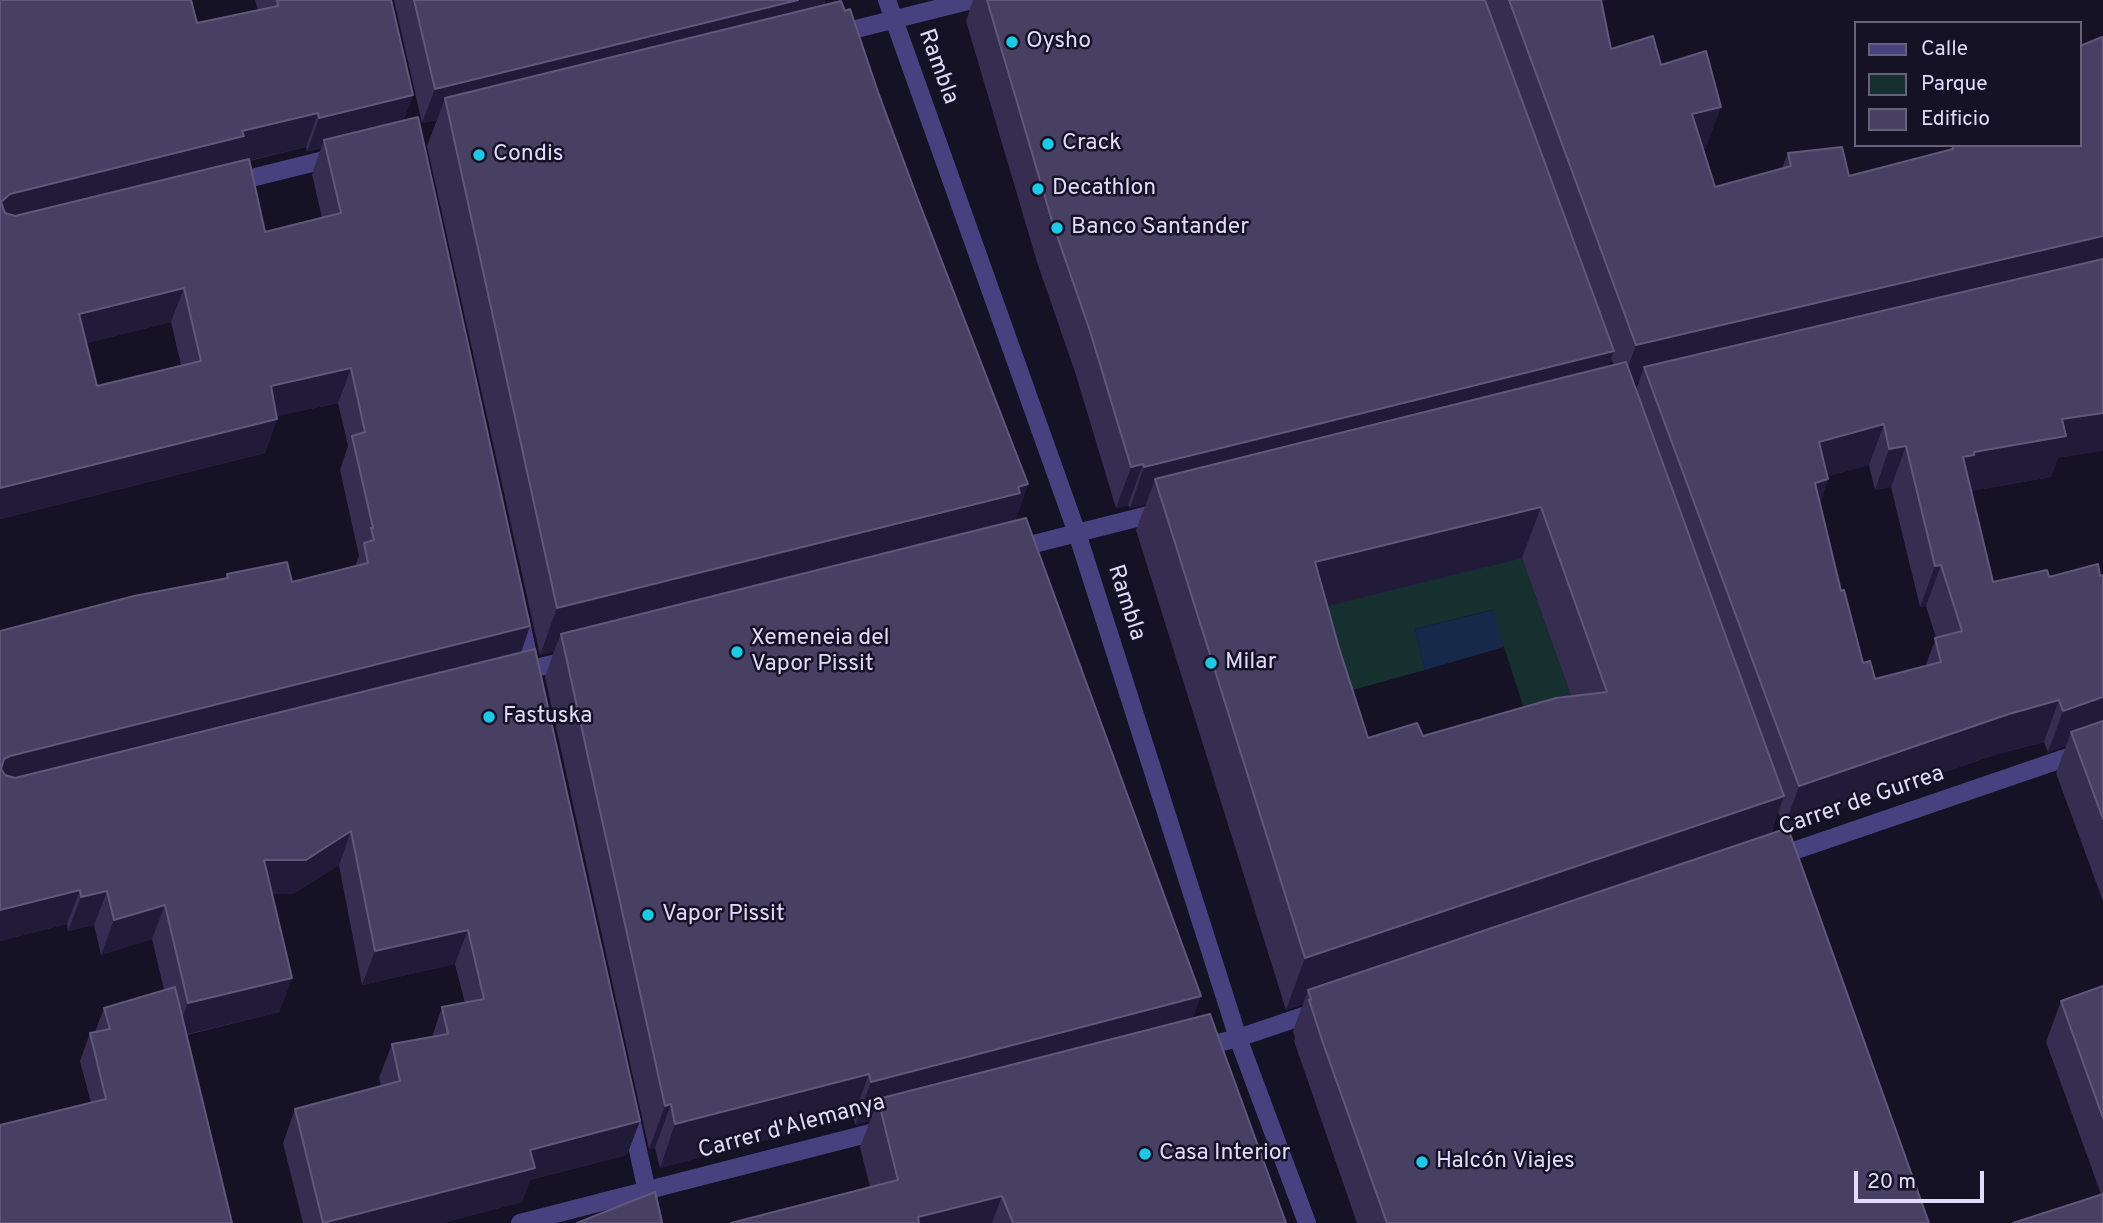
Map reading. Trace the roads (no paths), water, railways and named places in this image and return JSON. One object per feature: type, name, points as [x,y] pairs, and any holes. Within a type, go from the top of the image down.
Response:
[{"type":"street","name":"Rambla","points":[[887,0],[1077,533],[1238,1038],[1307,1223]]},
{"type":"street","points":[[814,39],[972,0]]},
{"type":"street","points":[[214,187],[361,151]]},
{"type":"street","points":[[998,553],[1185,506]]},
{"type":"street","points":[[516,601],[537,696]]},
{"type":"street","points":[[505,676],[585,656]]},
{"type":"street","name":"Carrer de Gurrea","points":[[1756,864],[2103,745]]},
{"type":"street","points":[[1184,1051],[1238,1038],[1332,1006]]},
{"type":"street","points":[[626,1097],[654,1223]]},
{"type":"street","name":"Carrer d'Alemanya","points":[[520,1223],[902,1125]]},
{"type":"water","points":[[1493,610],[1504,647],[1425,670],[1415,629]]},
{"type":"place","name":"Oysho","points":[[1012,42]]},
{"type":"place","name":"Crack","points":[[1048,144]]},
{"type":"place","name":"Condis","points":[[479,155]]},
{"type":"place","name":"Decathlon","points":[[1038,189]]},
{"type":"place","name":"Banco Santander","points":[[1057,228]]},
{"type":"place","name":"Xemeneia del Vapor Pissit","points":[[737,652]]},
{"type":"place","name":"Milar","points":[[1211,663]]},
{"type":"place","name":"Fastuska","points":[[489,717]]},
{"type":"place","name":"Vapor Pissit","points":[[648,915]]},
{"type":"place","name":"Casa Interior","points":[[1145,1154]]},
{"type":"place","name":"Halcón Viajes","points":[[1422,1162]]}]
